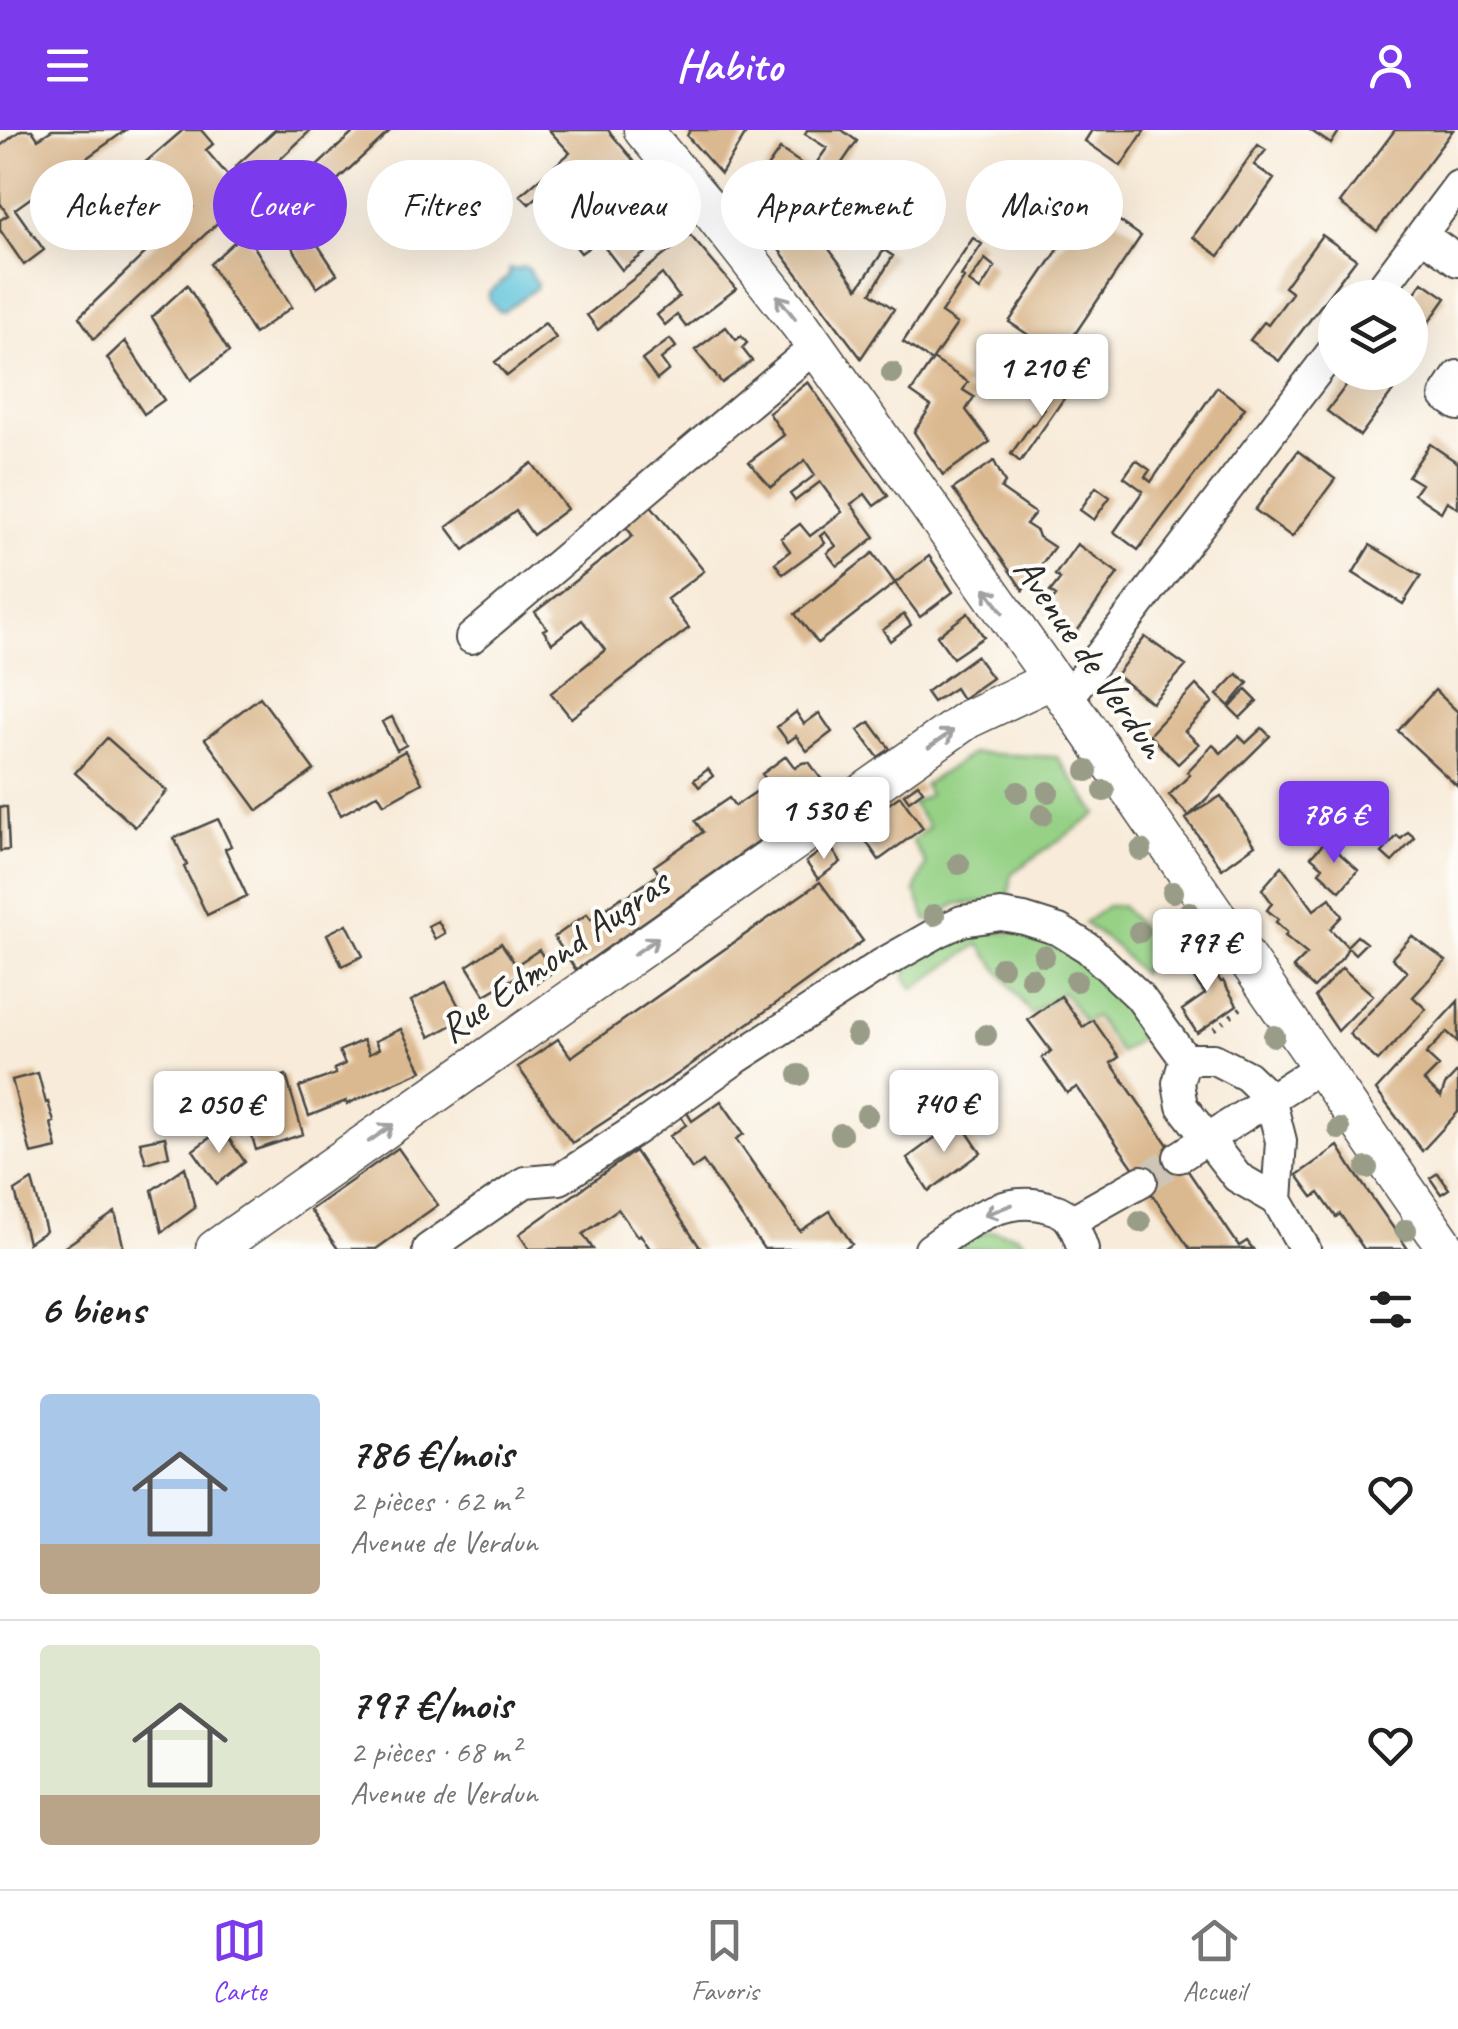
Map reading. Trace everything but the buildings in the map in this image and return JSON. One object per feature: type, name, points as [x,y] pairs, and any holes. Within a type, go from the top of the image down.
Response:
[{"type":"main road","name":"Avenue de Verdun","points":[[643,130],[815,347],[1089,732],[1447,1249]]},
{"type":"main road","name":"Rue Edmond Augras","points":[[215,1249],[968,720],[1058,690]]},
{"type":"street","points":[[1388,280],[1458,186]]},
{"type":"street","points":[[1422,235],[1458,262]]},
{"type":"street","points":[[470,638],[815,347]]},
{"type":"street","points":[[1058,690],[1318,369]]},
{"type":"street","points":[[1458,376],[1445,396],[1458,405]]},
{"type":"street","points":[[428,1249],[525,1182],[560,1178],[882,964],[962,921],[1002,916],[1024,918],[1059,930],[1088,948],[1139,996],[1186,1059]]},
{"type":"street","points":[[1186,1059],[1214,1059],[1247,1076],[1270,1098],[1281,1142],[1277,1200]]},
{"type":"street","points":[[1186,1059],[1178,1083],[1182,1106],[1238,1177],[1277,1200],[1306,1249]]},
{"type":"street","points":[[1178,1157],[1320,1067]]},
{"type":"street","points":[[1071,1220],[1142,1181]]},
{"type":"street","points":[[930,1249],[967,1223],[1008,1204],[1035,1202],[1058,1210],[1071,1220],[1083,1249]]},
{"type":"path","points":[[1213,1030],[1241,1008]]},
{"type":"green space","points":[[973,753],[1057,757],[1097,814],[1012,873],[1008,901],[957,904],[927,921],[915,891],[926,864],[912,841],[929,827],[912,804],[929,795],[924,785]]},
{"type":"green space","points":[[1107,906],[1121,906],[1147,936],[1149,952],[1141,974],[1116,947],[1084,923]]},
{"type":"green space","points":[[992,932],[1022,933],[1049,941],[1081,961],[1110,987],[1144,1035],[1120,1053],[1095,1016],[1084,1022],[1063,992],[1031,1014],[979,944],[914,989],[906,978],[907,967],[958,941]]},
{"type":"green space","points":[[994,1231],[1016,1235],[1032,1249],[950,1249],[969,1234]]},
{"type":"water","points":[[510,268],[527,268],[536,288],[504,311],[498,311],[489,292],[508,277]]},
{"type":"tunnel","points":[[1142,1181],[1179,1157]]}]
